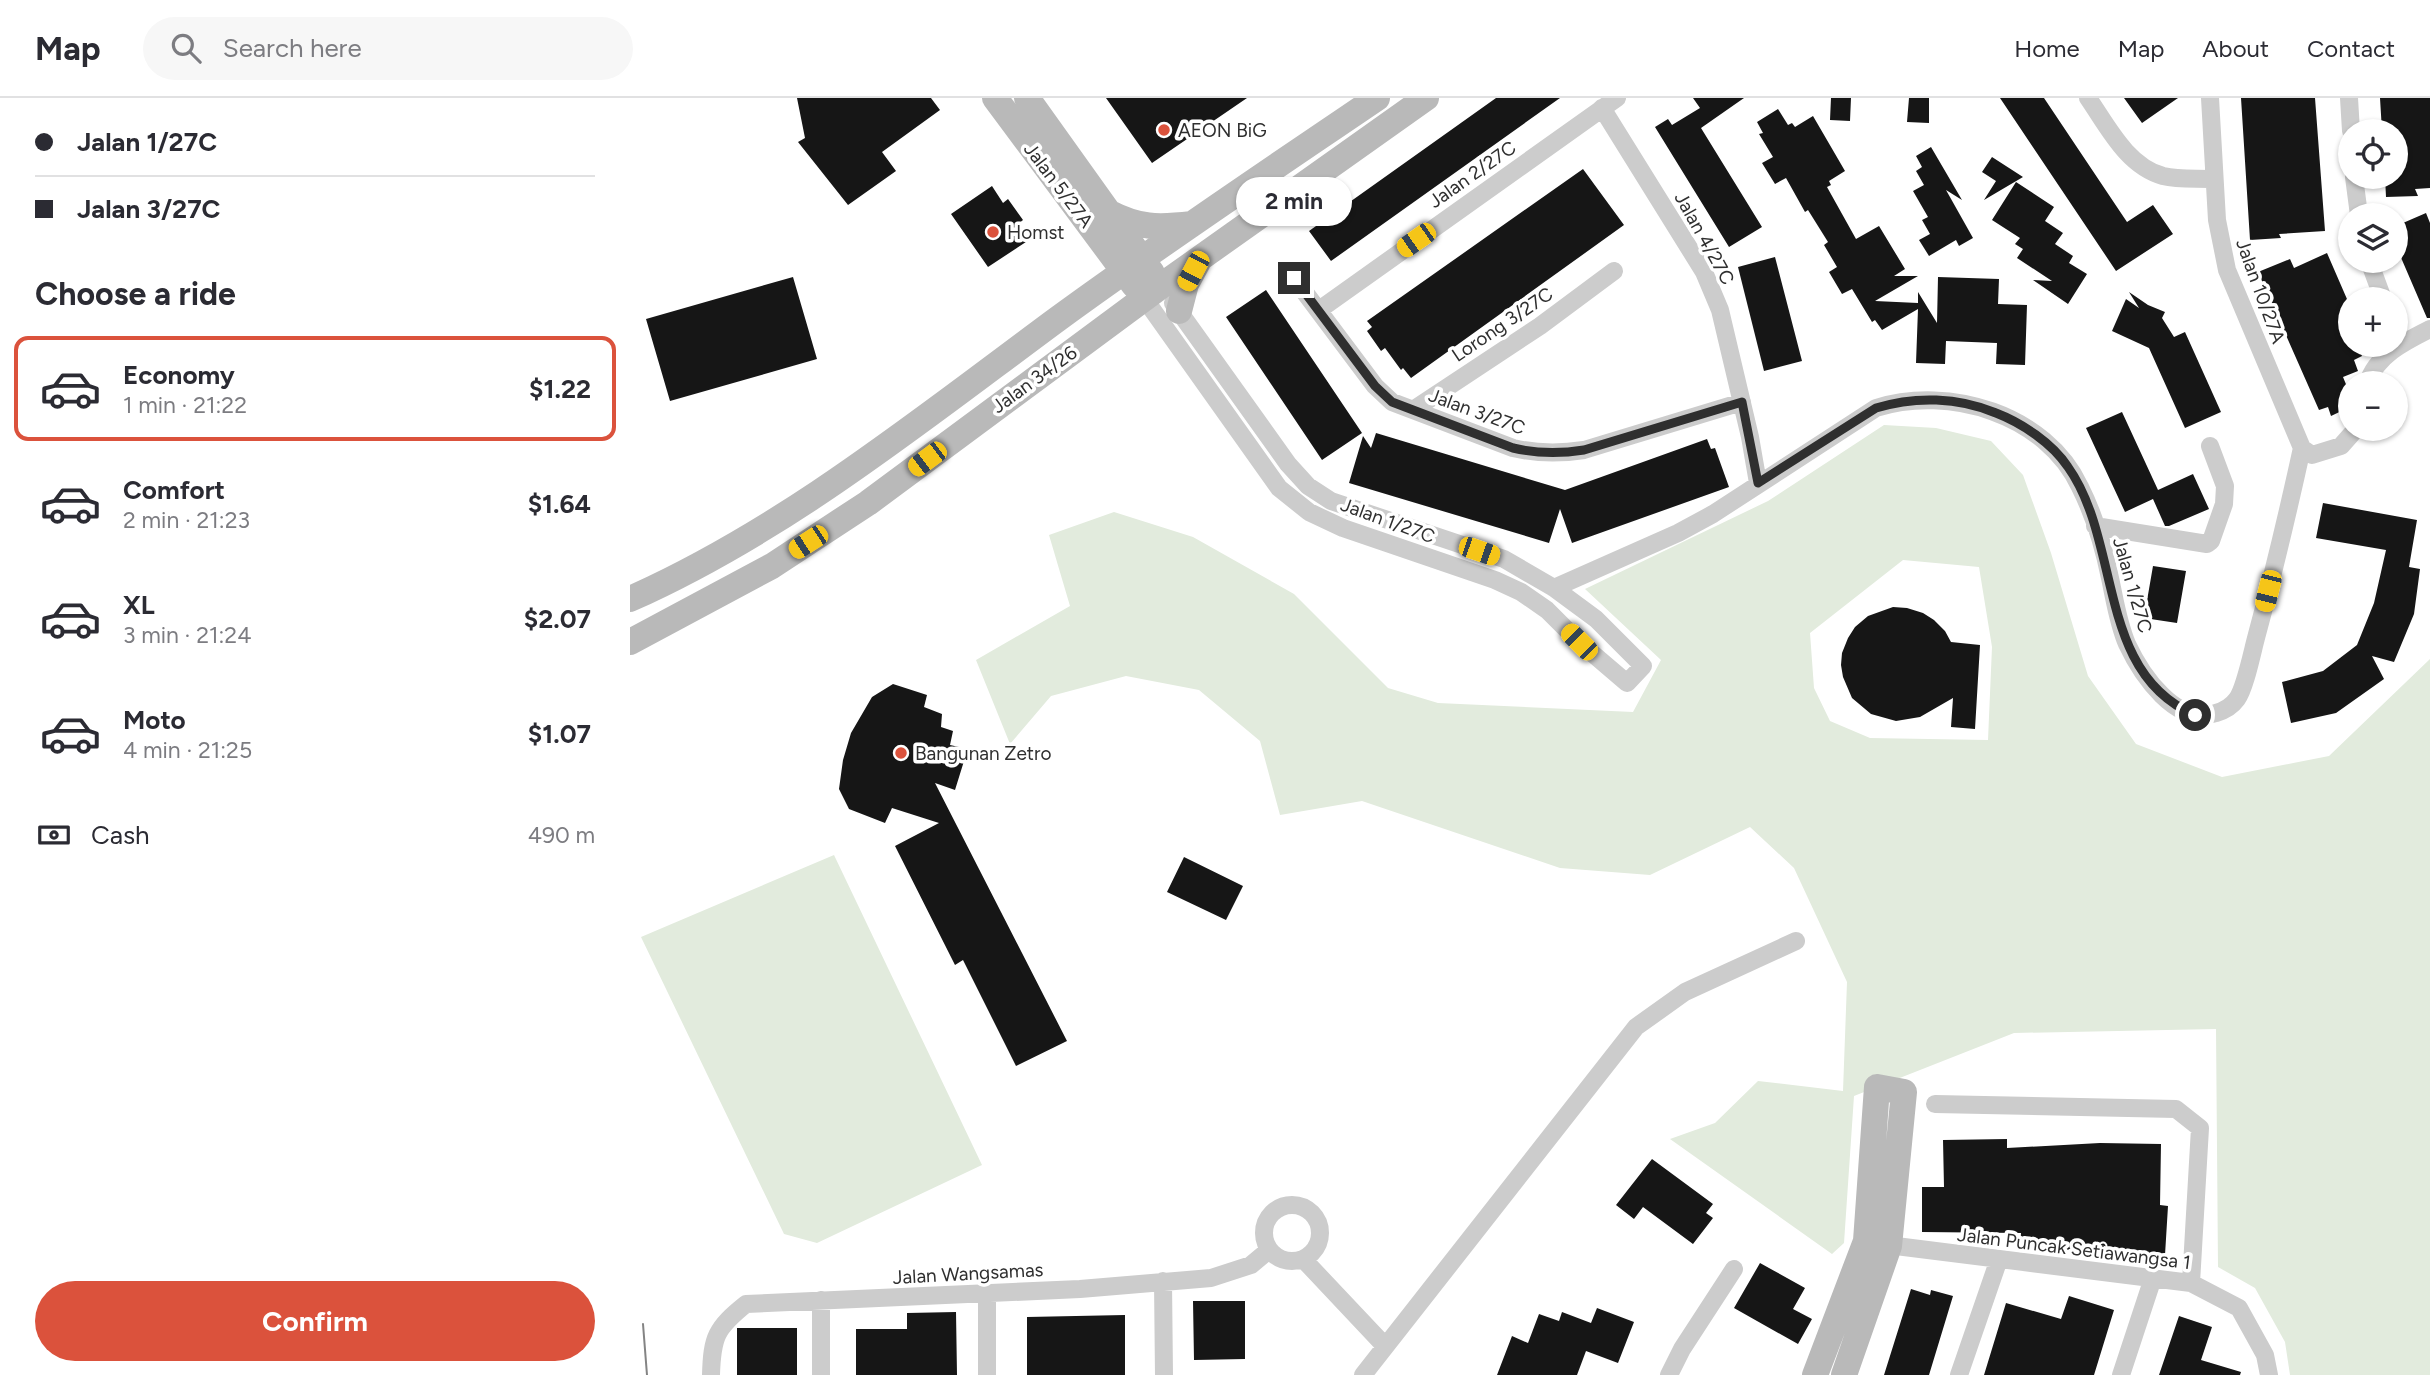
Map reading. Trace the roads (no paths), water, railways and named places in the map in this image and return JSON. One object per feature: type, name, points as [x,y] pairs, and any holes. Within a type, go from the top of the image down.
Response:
[{"type":"main road","name":"Jalan 5/27A","points":[[995,98],[1101,222],[1152,292]]},
{"type":"main road","name":"Jalan 5/27A","points":[[1027,98],[1101,222]]},
{"type":"main road","name":"Jalan 34/26","points":[[630,599],[745,538],[834,485],[1078,304],[1377,98]]},
{"type":"main road","name":"Jalan 34/26","points":[[630,642],[772,566],[868,503],[1200,257],[1426,98]]},
{"type":"main road","points":[[1078,304],[1094,279],[1101,222],[1166,227],[1193,224]]},
{"type":"main road","points":[[1179,311],[1186,284],[1200,257]]},
{"type":"main road","points":[[1815,1375],[1877,1243],[1877,1087],[1903,1092],[1877,1243],[1844,1375]]},
{"type":"street","points":[[2088,98],[2134,161],[2149,171],[2167,177],[2213,179]]},
{"type":"street","name":"Jalan 10/27A","points":[[2210,98],[2217,220],[2227,270],[2302,448]]},
{"type":"street","points":[[2349,98],[2350,119]]},
{"type":"street","name":"Jalan 2/27C","points":[[1318,310],[1610,103]]},
{"type":"street","name":"Jalan 4/27C","points":[[1610,103],[1704,272],[1724,323],[1758,483]]},
{"type":"street","name":"Lorong 3/27C","points":[[1413,410],[1540,326],[1614,271]]},
{"type":"street","name":"Jalan 3/27C","points":[[1294,278],[1375,386],[1392,402],[1513,448],[1534,453],[1557,454],[1584,450],[1742,402]]},
{"type":"street","name":"Jalan 1/27C","points":[[1152,292],[1179,311],[1288,464],[1308,486],[1331,501],[1504,559],[1554,588],[1596,619],[1643,666],[1627,684],[1547,610],[1521,592],[1495,580],[1343,528],[1309,512],[1279,488],[1152,292]]},
{"type":"street","points":[[2408,340],[2430,330]]},
{"type":"street","points":[[2372,371],[2383,357]]},
{"type":"street","name":"Jalan 1/27C","points":[[1554,588],[1678,533],[1713,514],[1876,408],[1897,402],[1954,401],[2005,416],[2053,450],[2070,469],[2081,488],[2095,526],[2109,574],[2118,620],[2143,672],[2160,694],[2178,708],[2195,715],[2212,715],[2227,709],[2238,698],[2262,615],[2302,448]]},
{"type":"street","points":[[2302,448],[2312,455],[2341,446],[2345,441]]},
{"type":"street","points":[[2095,526],[2207,544],[2211,541],[2224,504],[2225,486],[2210,446]]},
{"type":"street","points":[[1363,1375],[1636,1027],[1685,992],[1796,941]]},
{"type":"street","points":[[1935,1104],[2176,1109],[2200,1128],[2191,1283]]},
{"type":"street","points":[[1294,1205],[1307,1209],[1317,1220],[1319,1240],[1315,1249],[1303,1259],[1286,1261],[1269,1250],[1263,1235],[1269,1216],[1280,1207],[1294,1205]]},
{"type":"street","name":"Jalan Puncak Setiawangsa 1","points":[[1877,1243],[2191,1283],[2239,1308],[2265,1355],[2269,1375]]},
{"type":"street","name":"Jalan Wangsamas","points":[[712,1375],[712,1345],[724,1321],[746,1304],[1080,1289],[1211,1278],[1251,1265],[1269,1250]]},
{"type":"street","points":[[1303,1259],[1385,1346]]},
{"type":"street","points":[[1959,1375],[1999,1259]]},
{"type":"street","points":[[1669,1375],[1682,1349],[1734,1269]]},
{"type":"street","points":[[2121,1375],[2153,1278]]},
{"type":"street","points":[[1163,1281],[1164,1375]]},
{"type":"street","points":[[987,1293],[988,1375]]},
{"type":"street","points":[[821,1300],[821,1375]]},
{"type":"tram line","points":[[643,1324],[647,1375]]},
{"type":"place","name":"AEON BiG","points":[[1164,130]]},
{"type":"place","name":"Homst","points":[[993,232]]},
{"type":"place","name":"Bangunan Zetro","points":[[901,753]]}]
